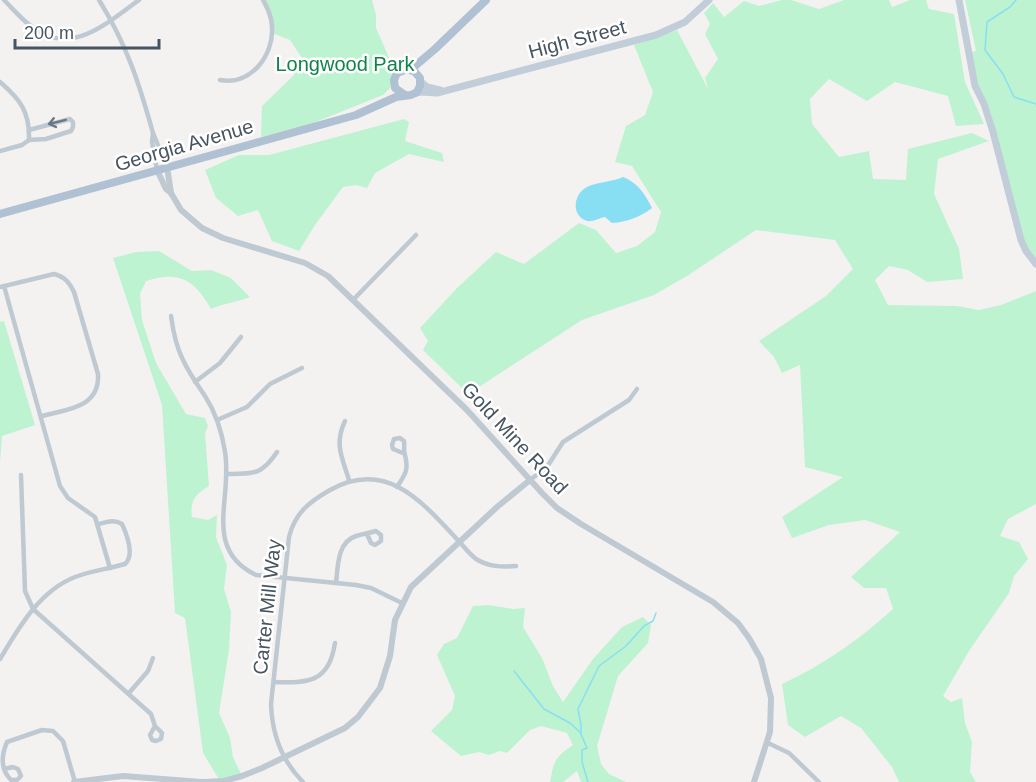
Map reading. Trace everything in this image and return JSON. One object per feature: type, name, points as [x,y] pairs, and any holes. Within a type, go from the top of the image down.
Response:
[{"type":"main road","points":[[435,49],[408,69],[398,73],[394,80],[395,88],[405,95],[414,94],[419,89],[422,65],[435,49],[486,0]]},
{"type":"main road","name":"High Street","points":[[414,94],[445,91],[662,33],[685,22],[709,0]]},
{"type":"main road","points":[[960,4],[975,86],[991,124],[1021,240],[1036,264]]},
{"type":"main road","points":[[408,69],[428,87],[445,91]]},
{"type":"main road","name":"Georgia Avenue","points":[[376,107],[395,88]]},
{"type":"main road","name":"Georgia Avenue","points":[[0,214],[351,117],[405,95]]},
{"type":"street","points":[[4,0],[31,26],[56,38],[67,39],[87,35],[139,0]]},
{"type":"street","name":"Gold Mine Road","points":[[99,0],[126,48],[138,77],[153,133],[167,166],[171,193]]},
{"type":"street","points":[[220,80],[242,78],[251,74],[262,62],[269,49],[272,26],[263,0]]},
{"type":"street","points":[[0,81],[15,94],[23,106],[29,140]]},
{"type":"street","points":[[0,151],[22,145],[29,140],[46,140],[71,131],[73,122],[70,119],[63,120],[29,130]]},
{"type":"street","name":"Gold Mine Road","points":[[153,133],[152,142],[157,170],[166,189],[184,213],[202,228],[223,238],[312,266],[328,276],[475,417],[550,501],[572,519],[713,602],[738,623],[758,652],[768,680],[772,713],[768,743],[754,782]]},
{"type":"street","points":[[353,300],[416,234]]},
{"type":"street","points":[[42,416],[88,401],[96,389],[98,374],[70,283],[62,276],[54,274],[2,286],[63,492],[89,511],[99,524],[110,568]]},
{"type":"street","points":[[171,316],[178,349],[195,382],[206,396],[217,420],[225,448],[227,474],[222,522],[223,536],[228,550],[239,564],[256,575],[371,588],[402,603]]},
{"type":"street","points":[[195,382],[220,363],[241,337]]},
{"type":"street","points":[[217,420],[247,407],[270,384],[302,368]]},
{"type":"street","points":[[4,769],[1,760],[7,742],[48,729],[55,732],[63,741],[74,782],[123,776],[220,782],[242,776],[345,728],[371,703],[380,688],[387,670],[395,620],[402,603],[417,580],[497,507],[547,466],[563,442],[629,400],[637,389]]},
{"type":"street","points":[[345,421],[338,446],[349,480]]},
{"type":"street","points":[[227,474],[258,472],[266,468],[277,452]]},
{"type":"street","points":[[397,487],[406,472],[408,463],[404,453]]},
{"type":"street","points":[[21,475],[25,591],[33,609],[151,714],[155,726]]},
{"type":"street","name":"Carter Mill Way","points":[[303,782],[284,757],[273,728],[271,704],[289,537],[297,516],[312,500],[349,480],[374,479],[397,487],[425,505],[476,559],[491,566],[516,566]]},
{"type":"street","points":[[0,659],[18,628],[33,609],[67,580],[128,562],[130,558],[128,545],[122,524],[112,521],[99,524]]},
{"type":"street","points":[[336,583],[339,556],[344,546],[350,539],[367,534]]},
{"type":"street","points":[[273,682],[303,682],[320,676],[330,664],[335,643]]},
{"type":"street","points":[[129,693],[148,671],[153,658]]},
{"type":"street","points":[[768,743],[789,753],[819,782]]},
{"type":"green space","name":"Longwood Park","points":[[263,0],[372,0],[376,15],[376,28],[395,71],[390,88],[383,95],[308,125],[261,137],[262,106],[293,76],[304,61],[290,40],[272,33],[272,26]]},
{"type":"green space","points":[[791,0],[819,9],[844,0],[889,0],[892,7],[910,0],[926,0],[929,9],[954,14],[965,82],[984,124],[956,126],[948,96],[895,82],[867,101],[829,79],[810,99],[812,124],[839,157],[869,151],[873,179],[906,180],[908,149],[972,133],[989,141],[938,159],[934,194],[959,249],[963,279],[927,282],[908,270],[889,266],[875,280],[888,305],[957,306],[979,310],[1001,305],[1036,291],[1036,504],[1008,519],[1000,536],[1019,542],[1028,559],[1014,576],[1009,593],[969,651],[943,696],[951,702],[962,698],[965,723],[972,742],[970,772],[976,782],[899,782],[892,767],[861,728],[841,716],[805,737],[788,725],[782,684],[840,651],[893,609],[886,588],[864,588],[851,577],[900,532],[865,520],[829,525],[792,538],[782,517],[843,477],[805,467],[800,365],[782,373],[774,357],[759,341],[826,296],[853,269],[835,240],[756,230],[654,295],[582,320],[468,394],[423,350],[428,341],[420,328],[457,288],[496,252],[524,264],[579,223],[596,230],[616,253],[637,246],[655,232],[661,212],[632,166],[615,162],[626,126],[645,115],[653,92],[634,45],[677,30],[708,89],[705,78],[718,59],[705,34],[710,24],[704,13],[713,3],[724,17],[744,1],[759,6]]},
{"type":"green space","points":[[965,0],[1036,0],[1036,264],[1026,251],[968,53],[976,51]]},
{"type":"green space","points":[[404,119],[409,122],[405,141],[442,153],[444,162],[409,154],[375,173],[367,188],[356,185],[343,187],[299,251],[272,241],[258,210],[238,216],[216,198],[205,170],[239,155],[269,155]]},
{"type":"green space","points":[[159,251],[192,271],[211,270],[231,278],[250,297],[211,309],[192,284],[177,277],[146,281],[140,294],[142,320],[156,363],[186,414],[205,418],[208,426],[205,433],[209,486],[194,499],[192,517],[208,520],[217,515],[216,537],[227,565],[224,589],[231,612],[229,650],[219,713],[230,738],[233,757],[242,776],[220,781],[203,753],[185,618],[175,613],[162,405],[113,258],[136,252]]},
{"type":"green space","points":[[4,321],[35,425],[2,436],[0,463],[0,322]]},
{"type":"green space","points":[[489,605],[513,609],[525,608],[523,627],[542,658],[553,686],[563,702],[593,659],[622,627],[643,617],[651,625],[648,643],[618,676],[597,746],[601,764],[609,774],[626,782],[581,782],[577,771],[563,782],[550,782],[556,760],[573,745],[567,733],[541,726],[530,730],[507,753],[500,751],[489,755],[479,752],[461,756],[431,731],[452,710],[455,696],[437,655],[444,644],[457,638],[473,606]]},
{"type":"water","points":[[623,177],[633,182],[647,198],[652,208],[623,222],[612,223],[605,217],[587,221],[578,215],[576,205],[582,190],[591,185]]},
{"type":"waterway","points":[[1016,0],[1010,7],[987,22],[985,50],[1003,74],[1014,97],[1036,104]]},
{"type":"waterway","points":[[581,734],[578,709],[599,666],[626,646],[644,626],[653,621],[656,613]]},
{"type":"waterway","points":[[514,671],[544,709],[570,723],[580,732],[587,748],[582,750],[582,762],[588,782]]}]
